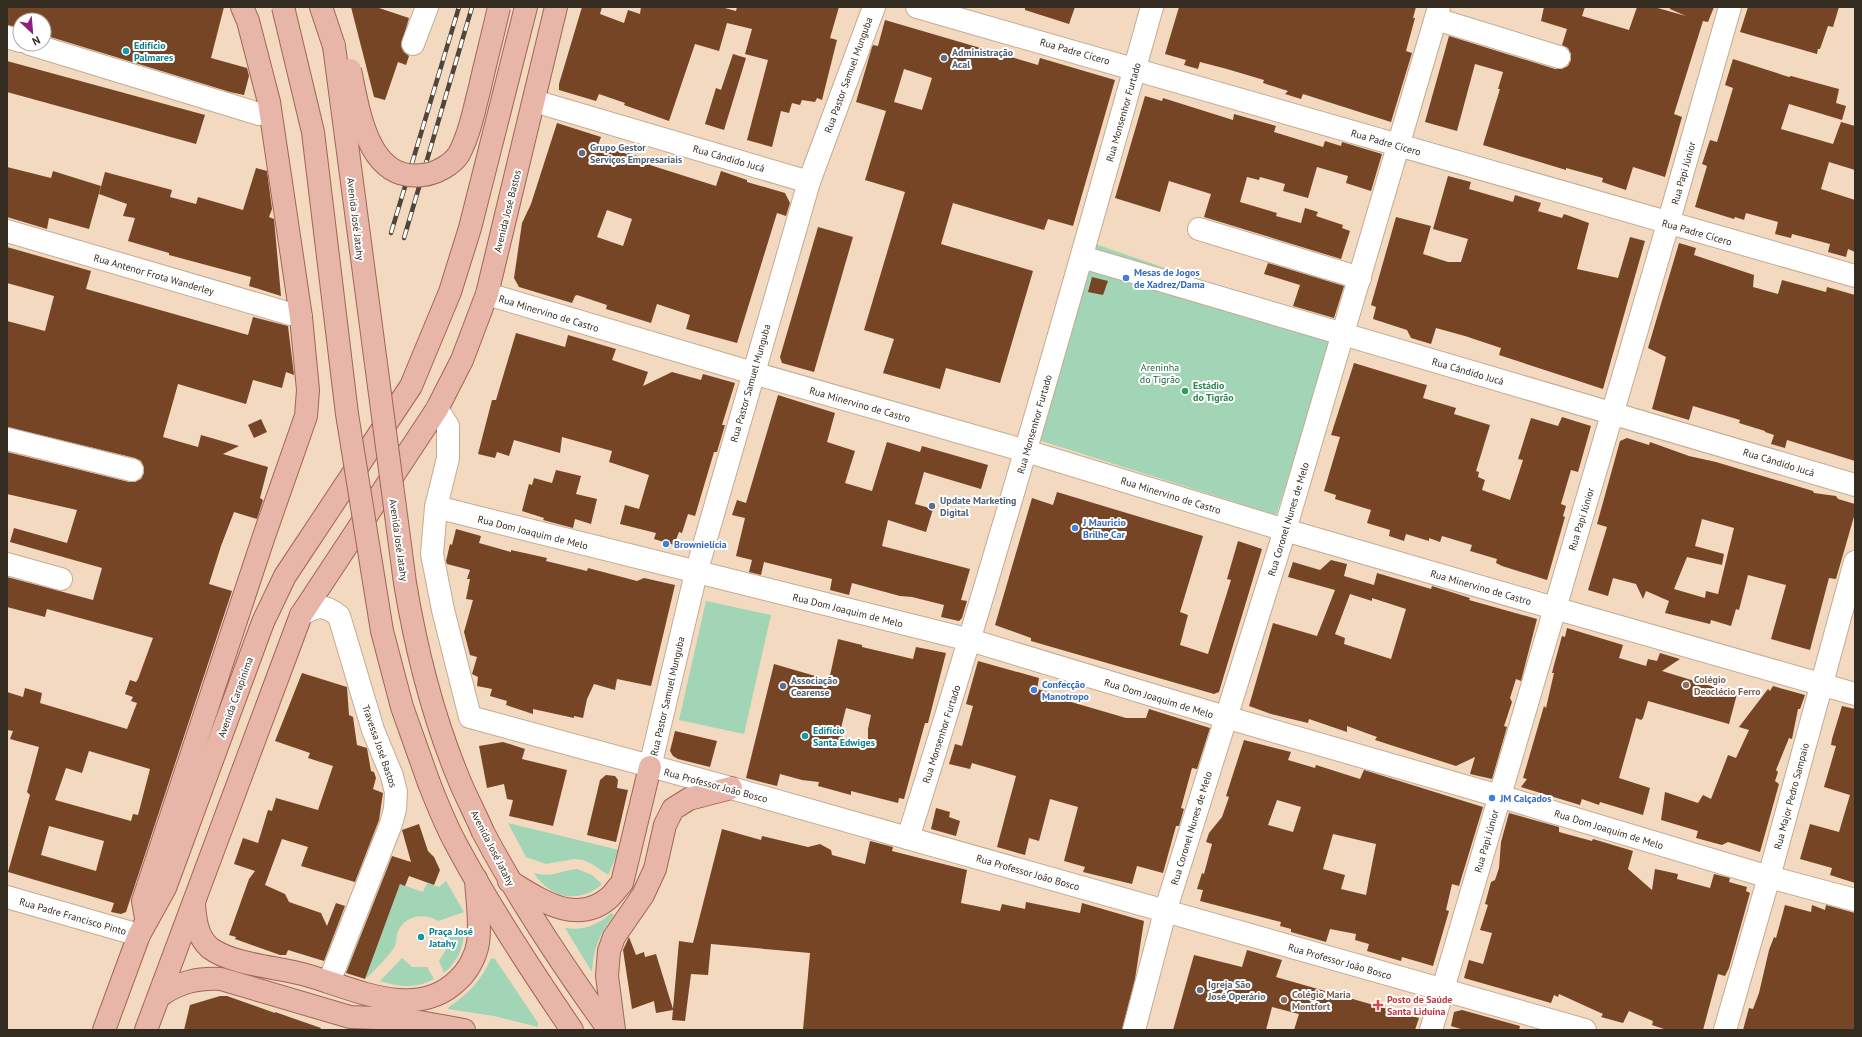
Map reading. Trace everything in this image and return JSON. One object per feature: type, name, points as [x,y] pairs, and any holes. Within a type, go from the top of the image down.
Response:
[{"type":"main road","points":[[143,928],[142,901],[261,543],[306,416],[308,390],[301,317],[269,102],[248,21],[242,7]]},
{"type":"main road","points":[[283,7],[304,87],[313,132],[347,414],[382,631],[402,707],[414,745],[455,842],[537,978],[572,1030]]},
{"type":"main road","name":"Avenida José Jatahy","points":[[321,7],[334,46],[396,520],[413,629],[424,675],[440,730],[458,778],[483,832],[509,881],[561,962],[609,1030]]},
{"type":"main road","points":[[334,46],[349,69],[362,124],[374,151],[383,163],[397,173],[412,177],[428,175],[444,168],[458,156],[469,132],[499,7]]},
{"type":"main road","name":"Avenida Carapinima","points":[[104,1030],[143,928],[165,888],[263,622],[285,576],[411,386],[450,292],[470,228],[526,7]]},
{"type":"main road","name":"Avenida José Bastos","points":[[437,409],[462,360],[487,294],[556,7]]},
{"type":"main road","points":[[146,1030],[161,996],[194,902],[301,615],[437,409]]},
{"type":"main road","points":[[509,881],[552,906],[569,910],[587,908],[602,903],[622,883],[650,767]]},
{"type":"main road","points":[[614,1030],[607,976],[609,951],[614,937],[643,895],[655,868],[665,824],[673,809],[689,799],[731,788]]},
{"type":"main road","points":[[194,902],[196,923],[202,938],[209,947],[224,956],[329,982],[384,999],[398,1001],[414,1000],[431,997],[453,986],[462,977],[472,962],[478,944],[479,919],[476,879]]},
{"type":"main road","points":[[161,996],[174,986],[188,981],[202,978],[221,979],[350,1024],[403,1018],[464,1030]]},
{"type":"street","points":[[413,44],[427,7]]},
{"type":"street","name":"Rua Pastor Samuel Munguba","points":[[650,767],[696,573],[809,182],[874,7]]},
{"type":"street","name":"Rua Padre Cícero","points":[[917,7],[1135,68],[1668,224],[1855,276]]},
{"type":"street","name":"Rua Monsenhor Furtado","points":[[908,838],[970,640],[1026,451],[1152,7]]},
{"type":"street","name":"Rua Papi Júnior","points":[[1431,1030],[1554,608],[1613,413],[1730,7]]},
{"type":"street","points":[[1438,13],[1559,57]]},
{"type":"street","name":"Rua Coronel Nunes de Melo","points":[[1134,1030],[1165,912],[1285,530],[1438,13]]},
{"type":"street","points":[[52,51],[259,114]]},
{"type":"street","name":"Rua Cândido Jucá","points":[[534,101],[809,182]]},
{"type":"street","points":[[1199,229],[1360,278]]},
{"type":"street","name":"Rua Antenor Frota Wanderley","points":[[7,231],[301,317]]},
{"type":"street","name":"Rua Cândido Jucá","points":[[1082,257],[1855,485]]},
{"type":"street","name":"Rua Minervino de Castro","points":[[487,294],[753,374],[1026,451],[1285,530],[1855,694]]},
{"type":"street","points":[[436,507],[448,458],[448,426],[437,409]]},
{"type":"street","points":[[7,439],[132,470]]},
{"type":"street","name":"Rua Dom Joaquim de Melo","points":[[436,507],[696,573],[970,640],[1225,717],[1499,796],[1769,877],[1855,900]]},
{"type":"street","name":"Rua Professor João Bosco","points":[[436,507],[432,554],[443,610],[470,717],[731,788],[1585,1030]]},
{"type":"street","name":"Rua Major Pedro Sampaio","points":[[1725,1030],[1769,877],[1855,562]]},
{"type":"street","points":[[7,564],[61,580]]},
{"type":"street","name":"Travessa José Bastos","points":[[301,615],[314,607],[329,608],[340,616],[373,730],[392,776],[396,792],[395,809],[391,824],[329,982]]},
{"type":"street","name":"Rua Padre Francisco Pinto","points":[[7,897],[143,928]]},
{"type":"green space","name":"Estádio do Tigrão","points":[[1095,244],[1337,327],[1276,515],[1032,438]]},
{"type":"green space","points":[[706,601],[771,615],[744,734],[679,720]]},
{"type":"green space","points":[[508,823],[619,850],[608,875],[592,864],[583,860],[574,859],[546,864],[526,857]]},
{"type":"green space","points":[[577,869],[592,875],[602,884],[584,894],[566,896],[548,888],[534,873],[546,875]]},
{"type":"green space","points":[[446,881],[464,912],[438,921],[432,918],[420,916],[414,917],[404,923],[397,934],[396,944],[393,949],[365,979],[400,884],[423,892],[427,883],[439,887]]},
{"type":"green space","points":[[611,913],[614,915],[601,935],[596,948],[592,972],[565,928],[584,928],[596,924]]},
{"type":"green space","points":[[446,932],[464,933],[462,944],[456,960],[444,973],[439,961],[447,948]]},
{"type":"green space","points":[[402,958],[412,967],[427,967],[434,979],[414,986],[400,986],[380,981]]},
{"type":"green space","points":[[491,958],[495,959],[538,1023],[538,1027],[494,1016],[448,1009],[474,986]]},
{"type":"building","points":[[7,7],[224,7],[211,58],[247,68],[249,76],[244,95],[52,37],[52,12],[12,12],[12,26],[7,25]]},
{"type":"building","points":[[351,7],[376,7],[409,18],[401,46],[404,52],[409,56],[406,65],[398,62],[385,100],[374,97]]},
{"type":"building","points":[[582,7],[602,7],[600,14],[624,23],[628,10],[640,14],[641,7],[721,7],[736,11],[737,7],[839,7],[830,38],[837,40],[822,100],[817,98],[815,102],[802,100],[800,105],[792,103],[789,113],[781,111],[772,147],[747,140],[768,60],[745,54],[752,29],[727,23],[719,51],[695,44],[669,121],[624,105],[625,103],[599,94],[596,101],[559,90],[559,84]]},
{"type":"building","points":[[1025,7],[1075,7],[1069,24],[1025,10]]},
{"type":"building","points":[[1179,7],[1416,7],[1413,18],[1415,18],[1406,51],[1412,53],[1391,122],[1303,94],[1301,99],[1285,94],[1288,91],[1263,83],[1264,80],[1227,69],[1200,62],[1198,69],[1184,65],[1186,60],[1165,54]]},
{"type":"building","points":[[1544,7],[1585,7],[1582,16],[1629,30],[1637,7],[1654,7],[1686,16],[1670,9],[1670,7],[1714,7],[1708,22],[1703,21],[1674,114],[1682,117],[1665,177],[1633,167],[1626,190],[1602,182],[1603,178],[1566,168],[1566,170],[1483,145],[1500,89],[1498,89],[1503,72],[1475,64],[1457,131],[1425,122],[1449,36],[1555,69],[1562,69],[1568,66],[1571,60],[1571,54],[1568,48],[1562,45],[1567,29],[1541,21]]},
{"type":"building","points":[[1748,7],[1839,7],[1833,27],[1828,26],[1817,54],[1740,32]]},
{"type":"building","points":[[885,20],[1038,65],[1040,58],[1115,80],[1073,226],[1048,219],[1044,230],[953,203],[941,244],[1033,271],[1000,383],[946,368],[940,389],[883,373],[894,339],[864,330],[905,192],[865,180],[886,111],[856,102],[872,47],[873,45],[878,46]],"holes":[[[904,69],[932,78],[922,110],[894,102]]]},
{"type":"building","points":[[733,54],[746,58],[724,130],[705,124],[716,88],[721,90]]},
{"type":"building","points":[[1733,59],[1789,77],[1791,76],[1839,89],[1836,103],[1846,106],[1842,120],[1789,104],[1781,129],[1833,144],[1841,122],[1855,126],[1855,170],[1829,162],[1821,189],[1855,200],[1855,252],[1848,249],[1846,257],[1828,252],[1830,244],[1792,234],[1791,238],[1775,234],[1778,222],[1746,213],[1744,220],[1735,217],[1734,219],[1695,207],[1707,166],[1702,164],[1710,140],[1717,142],[1733,88],[1725,85]]},
{"type":"building","points":[[7,61],[205,115],[196,144],[7,92]]},
{"type":"building","points":[[1145,96],[1162,101],[1163,98],[1233,120],[1234,114],[1276,126],[1274,132],[1323,147],[1325,141],[1341,146],[1342,142],[1382,154],[1371,191],[1346,183],[1348,176],[1317,167],[1308,198],[1283,191],[1285,184],[1260,177],[1259,180],[1247,177],[1240,202],[1277,213],[1276,216],[1301,223],[1305,208],[1318,212],[1316,216],[1343,225],[1342,228],[1350,231],[1341,259],[1204,217],[1211,194],[1169,181],[1160,212],[1115,198]]},
{"type":"building","points":[[557,123],[601,137],[598,145],[652,161],[650,165],[716,186],[721,171],[747,180],[747,182],[785,193],[790,203],[786,216],[777,213],[737,343],[686,329],[690,315],[657,304],[651,323],[606,309],[607,305],[577,295],[572,303],[519,287],[514,278],[522,223],[531,204]],"holes":[[[607,210],[632,219],[623,246],[597,237]]]},
{"type":"building","points":[[7,167],[51,178],[53,171],[101,186],[89,229],[49,218],[47,229],[7,217]]},
{"type":"building","points":[[256,168],[267,171],[272,209],[269,217],[274,219],[281,296],[249,286],[251,277],[169,255],[169,253],[128,241],[135,218],[123,216],[127,204],[99,194],[105,172],[172,190],[170,197],[196,204],[198,197],[243,210]]},
{"type":"building","points":[[1448,176],[1471,182],[1469,189],[1513,202],[1515,195],[1541,203],[1538,211],[1562,218],[1564,214],[1589,223],[1577,269],[1618,278],[1630,237],[1645,241],[1603,389],[1499,355],[1501,348],[1465,336],[1436,328],[1431,344],[1411,338],[1407,330],[1373,319],[1376,307],[1371,305],[1396,217],[1431,226],[1423,254],[1448,262],[1461,262],[1468,239],[1433,229]]},
{"type":"building","points":[[818,227],[853,237],[814,372],[782,363],[780,357]]},
{"type":"building","points":[[1679,243],[1696,248],[1694,255],[1754,275],[1753,287],[1778,294],[1782,280],[1826,292],[1827,287],[1855,295],[1855,461],[1787,440],[1785,448],[1771,444],[1774,435],[1739,423],[1740,420],[1693,406],[1689,420],[1652,409],[1666,357],[1648,348]]},
{"type":"building","points":[[7,247],[91,271],[86,289],[248,335],[253,317],[288,326],[294,375],[286,372],[282,388],[253,380],[246,404],[178,384],[163,437],[198,447],[201,435],[239,446],[223,454],[268,467],[260,498],[263,500],[257,519],[234,512],[221,546],[209,584],[232,591],[126,912],[121,914],[111,912],[114,903],[8,872],[30,795],[27,792],[39,747],[10,739],[13,731],[7,730],[7,692],[23,697],[25,688],[42,693],[40,703],[127,729],[137,703],[131,701],[133,697],[125,694],[130,680],[136,682],[138,679],[153,638],[47,609],[45,617],[7,607],[7,577],[93,600],[102,568],[10,542],[14,528],[67,543],[77,510],[7,494],[7,452],[129,482],[135,482],[141,479],[144,473],[144,467],[141,461],[135,458],[7,427],[7,321],[45,331],[54,296],[7,283]],"holes":[[[89,751],[150,769],[138,815],[133,814],[131,821],[55,800],[66,768],[82,773]],[[49,826],[104,841],[96,871],[41,855]]]},
{"type":"building","points":[[1268,263],[1344,286],[1334,318],[1293,306],[1300,285],[1264,274]]},
{"type":"building","points":[[1092,277],[1108,281],[1103,295],[1088,292]]},
{"type":"building","points":[[516,333],[565,347],[568,335],[616,349],[612,360],[648,372],[643,386],[672,372],[701,380],[703,374],[735,383],[722,425],[725,425],[717,452],[714,452],[695,516],[688,514],[682,533],[679,532],[674,545],[654,539],[656,533],[620,524],[625,505],[639,509],[649,475],[609,462],[612,451],[562,437],[560,453],[514,440],[509,456],[497,452],[495,458],[478,454],[492,400],[496,400]]},
{"type":"building","points":[[1354,363],[1427,385],[1423,398],[1456,408],[1454,414],[1490,425],[1476,471],[1479,472],[1478,477],[1485,480],[1482,490],[1510,500],[1523,460],[1518,459],[1531,418],[1558,426],[1562,417],[1591,426],[1578,472],[1571,470],[1561,504],[1566,506],[1563,516],[1565,517],[1547,580],[1502,566],[1496,563],[1497,559],[1470,551],[1472,545],[1442,536],[1440,542],[1429,538],[1429,541],[1406,534],[1404,541],[1389,536],[1390,530],[1367,523],[1371,510],[1335,499],[1336,495],[1324,491],[1340,437],[1331,435]]},
{"type":"building","points":[[778,395],[835,413],[827,442],[855,451],[845,483],[872,491],[887,442],[920,452],[922,446],[988,465],[981,489],[924,472],[915,504],[933,509],[926,532],[888,520],[882,546],[970,569],[961,600],[967,601],[962,618],[959,621],[941,617],[944,605],[912,597],[900,596],[852,583],[849,595],[830,590],[832,579],[764,562],[761,575],[749,572],[752,560],[736,556],[745,518],[732,515],[737,500],[746,503]]},
{"type":"building","points":[[261,419],[267,432],[254,438],[248,425]]},
{"type":"building","points":[[1627,438],[1649,445],[1650,442],[1689,456],[1716,462],[1813,491],[1814,493],[1836,496],[1838,499],[1855,504],[1855,513],[1836,579],[1829,578],[1810,650],[1771,639],[1786,585],[1748,575],[1739,610],[1736,609],[1731,626],[1711,620],[1710,624],[1665,613],[1669,601],[1646,591],[1643,599],[1636,584],[1613,578],[1608,596],[1588,590],[1607,527],[1597,524],[1620,441]],"holes":[[[1702,519],[1734,528],[1718,594],[1706,591],[1705,598],[1674,589],[1687,557],[1722,565],[1724,554],[1695,546]]]},
{"type":"building","points":[[556,470],[581,476],[576,494],[597,499],[591,524],[575,519],[573,528],[543,520],[544,518],[522,511],[529,484],[532,485],[534,478],[552,483]]},
{"type":"building","points":[[1057,492],[1203,536],[1180,612],[1188,615],[1180,645],[1208,654],[1231,580],[1227,579],[1238,541],[1262,549],[1219,692],[1214,694],[1031,641],[1031,638],[995,625],[1032,498],[1053,505]]},
{"type":"building","points":[[456,529],[481,536],[479,543],[511,552],[511,550],[547,558],[546,561],[587,571],[588,568],[637,581],[644,578],[675,585],[651,686],[617,679],[615,690],[594,684],[587,699],[583,718],[574,716],[574,718],[533,709],[533,714],[506,705],[507,701],[490,696],[492,689],[477,686],[478,677],[472,674],[477,657],[470,655],[464,632],[473,600],[466,599],[470,579],[467,579],[470,570],[447,564],[446,561],[450,544],[452,545]]},
{"type":"building","points":[[1331,560],[1347,564],[1344,576],[1374,585],[1377,573],[1431,589],[1432,586],[1470,598],[1469,600],[1537,619],[1521,681],[1516,679],[1510,698],[1512,702],[1504,726],[1507,727],[1492,779],[1470,774],[1475,757],[1456,766],[1375,740],[1377,737],[1347,726],[1347,732],[1309,719],[1308,723],[1271,714],[1249,706],[1273,623],[1317,636],[1335,590],[1288,577],[1293,562],[1320,570]],"holes":[[[1350,594],[1372,601],[1372,598],[1406,609],[1391,659],[1344,644],[1345,638],[1335,634]]]},
{"type":"building","points":[[1567,628],[1623,645],[1619,658],[1646,666],[1648,659],[1657,661],[1660,653],[1680,659],[1662,671],[1737,694],[1729,724],[1648,701],[1643,718],[1641,720],[1636,718],[1619,778],[1650,788],[1643,815],[1600,802],[1599,805],[1582,799],[1580,805],[1521,787],[1527,779],[1523,778],[1544,706],[1546,708],[1554,673],[1552,673],[1562,636],[1565,637]]},
{"type":"building","points":[[838,639],[862,645],[862,647],[913,659],[916,647],[946,653],[928,723],[925,723],[904,799],[899,798],[898,803],[851,791],[851,795],[818,786],[819,782],[802,780],[780,774],[777,786],[746,778],[774,664],[829,680]],"holes":[[[846,708],[871,715],[868,729],[868,743],[839,736]]]},
{"type":"building","points":[[978,661],[1039,678],[1037,689],[1055,694],[1054,697],[1126,718],[1146,718],[1149,709],[1210,728],[1197,769],[1192,768],[1181,808],[1184,809],[1179,826],[1176,826],[1163,873],[1137,866],[1132,884],[1083,872],[1085,867],[1064,861],[1078,807],[1050,799],[1039,841],[1029,838],[1025,855],[997,847],[1016,776],[972,763],[970,769],[949,764],[955,744],[962,746],[973,706],[966,704]]},
{"type":"building","points":[[302,673],[347,687],[349,715],[353,717],[357,745],[367,748],[371,771],[374,772],[376,778],[373,789],[383,793],[379,820],[355,882],[301,866],[308,847],[282,839],[265,885],[285,894],[289,902],[321,913],[327,926],[336,903],[345,906],[324,961],[288,950],[286,955],[280,955],[235,939],[236,937],[229,935],[249,879],[255,871],[234,864],[243,838],[258,843],[268,810],[272,811],[276,798],[318,810],[333,766],[308,758],[310,753],[275,741]]},
{"type":"building","points":[[1773,686],[1805,695],[1800,709],[1798,709],[1792,739],[1789,738],[1776,770],[1778,772],[1775,781],[1779,784],[1760,852],[1728,842],[1722,845],[1696,838],[1698,831],[1661,820],[1665,792],[1698,803],[1703,795],[1711,799],[1728,755],[1736,758],[1749,730],[1739,727],[1768,689],[1770,691]]},
{"type":"building","points":[[1842,706],[1855,709],[1855,883],[1830,875],[1832,868],[1800,859],[1810,824],[1839,832],[1850,795],[1824,787],[1836,746],[1831,745]]},
{"type":"building","points":[[675,731],[717,741],[710,767],[678,759],[673,756],[670,751]]},
{"type":"building","points":[[1244,740],[1291,752],[1288,760],[1315,768],[1316,765],[1360,779],[1364,770],[1483,807],[1459,886],[1452,884],[1446,910],[1449,911],[1433,966],[1402,957],[1401,961],[1367,951],[1369,944],[1355,940],[1356,934],[1330,929],[1326,942],[1291,932],[1291,929],[1280,926],[1281,922],[1200,901],[1203,890],[1197,889],[1202,873],[1204,874],[1212,844],[1206,842],[1209,833],[1222,817],[1229,797],[1226,796]],"holes":[[[1277,800],[1301,807],[1293,832],[1268,825]],[[1333,834],[1376,844],[1366,895],[1341,889],[1345,875],[1323,869]]]},
{"type":"building","points":[[503,742],[525,749],[522,759],[567,770],[553,826],[509,816],[513,800],[507,799],[504,784],[487,788],[479,746]]},
{"type":"building","points":[[606,775],[615,776],[618,780],[617,788],[628,790],[616,842],[587,835],[600,780]]},
{"type":"building","points":[[936,808],[950,812],[949,817],[960,821],[956,836],[931,829]]},
{"type":"building","points":[[1509,813],[1559,827],[1559,832],[1592,841],[1593,839],[1633,851],[1628,869],[1652,890],[1655,869],[1678,874],[1677,879],[1710,888],[1714,874],[1730,878],[1729,882],[1747,887],[1746,891],[1750,893],[1729,968],[1725,976],[1718,974],[1703,1030],[1667,1030],[1652,1025],[1653,1021],[1629,1011],[1623,1023],[1601,1017],[1603,1014],[1559,994],[1558,997],[1554,995],[1551,1003],[1464,978],[1469,960],[1483,964],[1492,933],[1480,930],[1488,905],[1485,904],[1491,882],[1495,880],[1499,868],[1501,842]]},
{"type":"building","points":[[419,824],[428,851],[434,857],[440,870],[434,885],[409,876],[405,886],[400,884],[365,979],[346,973],[392,856],[411,862],[402,830]]},
{"type":"building","points":[[722,829],[761,840],[762,836],[808,847],[820,844],[831,850],[832,855],[865,864],[870,841],[893,847],[892,851],[967,870],[961,903],[1000,911],[1002,904],[1025,909],[1026,902],[1080,913],[1082,903],[1144,921],[1135,979],[1122,1030],[803,1030],[810,953],[711,944],[708,975],[691,974],[685,1021],[672,1020],[673,1010],[656,1013],[654,1001],[632,1009],[623,950],[629,937],[636,955],[644,952],[645,957],[656,954],[673,1009],[679,941],[693,943]]},
{"type":"building","points":[[1785,905],[1811,912],[1812,905],[1825,910],[1826,905],[1855,913],[1855,1030],[1743,1030],[1749,1008],[1753,1009],[1759,993],[1769,950],[1774,937],[1776,938]]},
{"type":"building","points":[[1247,950],[1282,960],[1276,977],[1419,1018],[1415,1030],[1294,1030],[1299,1014],[1272,1007],[1266,1030],[1173,1030],[1194,955],[1242,967]]},
{"type":"building","points":[[220,996],[227,996],[321,1028],[320,1030],[184,1030],[190,1005]]},
{"type":"building","points":[[1462,1010],[1520,1026],[1519,1030],[1464,1030],[1451,1026],[1454,1012]]},
{"type":"railway","points":[[391,233],[459,7]]},
{"type":"railway","points":[[404,238],[472,7]]},
{"type":"place","name":"Edifício Palmares","points":[[126,51]]},
{"type":"place","name":"Administração Acal","points":[[944,58]]},
{"type":"place","name":"Grupo Gestor Serviços Empresariais","points":[[582,153]]},
{"type":"place","name":"Mesas de Jogos de Xadrez/Dama","points":[[1126,278]]},
{"type":"place","name":"Estádio do Tigrão","points":[[1185,391]]},
{"type":"place","name":"Update Marketing Digital","points":[[932,506]]},
{"type":"place","name":"J Mauricio Brilhe Car","points":[[1075,528]]},
{"type":"place","name":"Brownielícia","points":[[666,544]]},
{"type":"place","name":"Colégio Deoclécio Ferro","points":[[1686,685]]},
{"type":"place","name":"Associação Cearense","points":[[783,686]]},
{"type":"place","name":"Confecção Manotropo","points":[[1034,690]]},
{"type":"place","name":"Edifício Santa Edwiges","points":[[805,736]]},
{"type":"place","name":"JM Calçados","points":[[1492,798]]},
{"type":"place","name":"Praça José Jatahy","points":[[421,937]]},
{"type":"place","name":"Igreja São José Operário","points":[[1200,990]]},
{"type":"place","name":"Colégio Maria Montfort","points":[[1284,1000]]},
{"type":"place","name":"Posto de Saúde Santa Liduína","points":[[1378,1005]]},
{"type":"park label","name":"Areninha do Tigrão","points":[[1160,372]]}]
